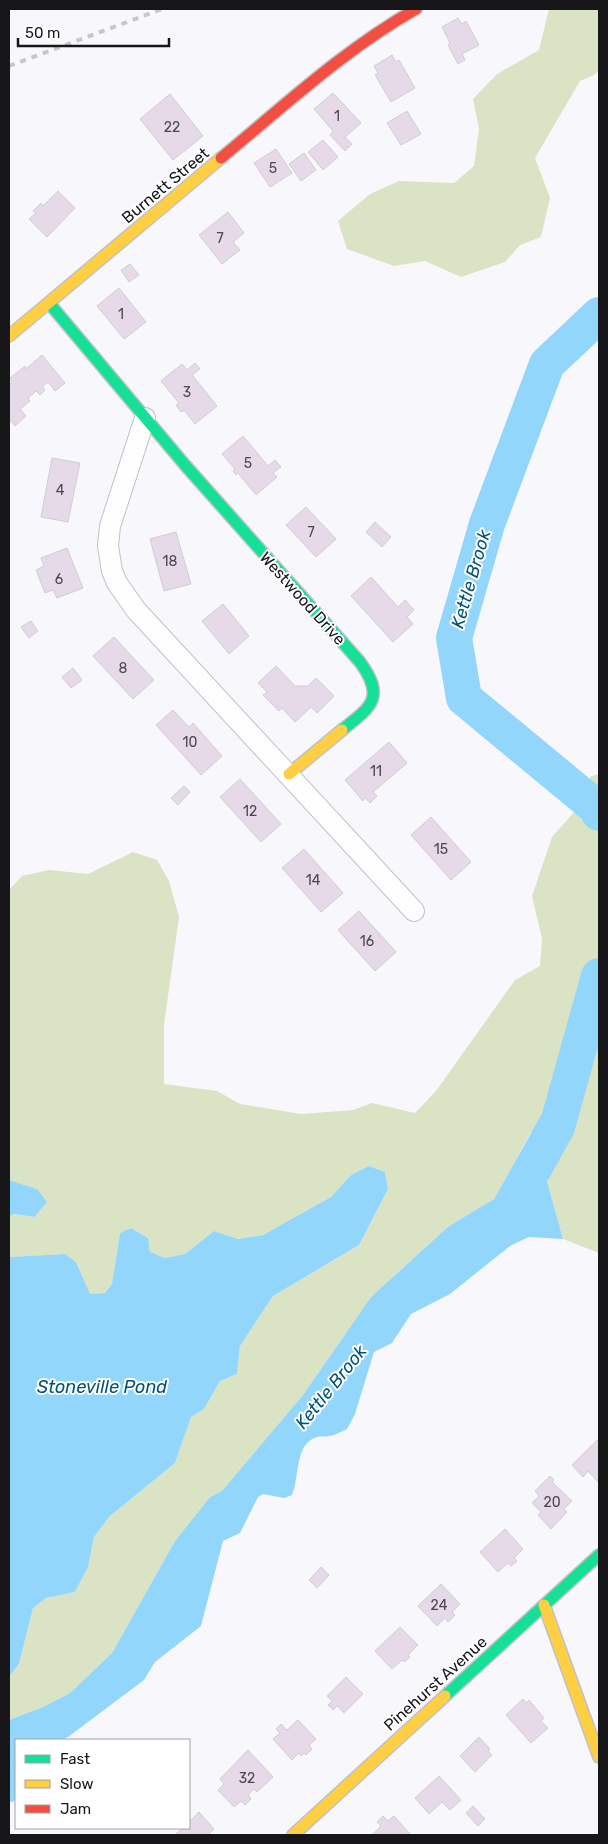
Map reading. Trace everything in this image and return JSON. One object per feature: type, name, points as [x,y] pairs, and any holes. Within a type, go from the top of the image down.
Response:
[{"type":"street","name":"Burnett Street","points":[[9,336],[342,58],[393,22],[416,9]]},
{"type":"street","name":"Westwood Drive","points":[[48,303],[184,465],[360,662],[370,676],[374,691],[368,709],[289,774]]},
{"type":"street","points":[[145,418],[110,526],[108,546],[112,571],[117,583],[136,610],[414,911]]},
{"type":"street","name":"Pinehurst Avenue","points":[[293,1835],[599,1555]]},
{"type":"street","points":[[544,1605],[599,1757]]},
{"type":"green space","points":[[549,9],[599,9],[599,70],[594,75],[580,81],[535,158],[550,198],[541,237],[520,245],[505,262],[461,277],[425,261],[394,266],[347,249],[338,221],[370,194],[399,181],[454,183],[474,166],[479,129],[473,99],[497,74],[539,50]]},
{"type":"green space","points":[[599,774],[599,1253],[563,1239],[547,1181],[557,1127],[531,1132],[494,1199],[449,1226],[371,1297],[303,1395],[222,1491],[210,1497],[175,1541],[112,1653],[70,1693],[43,1707],[9,1720],[9,1677],[19,1664],[33,1608],[46,1598],[75,1592],[88,1567],[94,1537],[110,1516],[175,1463],[191,1417],[204,1409],[220,1381],[237,1374],[240,1346],[273,1296],[359,1245],[388,1189],[385,1172],[369,1166],[351,1175],[331,1197],[263,1235],[238,1239],[214,1231],[185,1254],[165,1258],[150,1252],[148,1238],[131,1228],[120,1233],[112,1284],[105,1293],[90,1294],[76,1262],[65,1254],[9,1257],[9,1216],[13,1214],[34,1217],[37,1189],[9,1180],[9,890],[22,876],[49,870],[88,874],[133,852],[157,860],[169,881],[179,917],[164,1025],[164,1084],[217,1091],[240,1104],[301,1114],[353,1110],[372,1103],[415,1113],[436,1091],[515,980],[540,966],[542,939],[532,896],[552,837],[575,811],[591,776]]},
{"type":"water","points":[[544,1110],[557,1127],[547,1181],[563,1239],[529,1237],[510,1246],[450,1294],[411,1314],[392,1343],[374,1352],[355,1414],[347,1429],[333,1435],[317,1437],[310,1441],[301,1454],[292,1495],[284,1498],[263,1494],[258,1497],[240,1533],[223,1541],[201,1626],[155,1662],[144,1680],[68,1737],[63,1739],[15,1739],[15,1764],[9,1767],[9,1720],[43,1707],[70,1693],[112,1653],[175,1541],[210,1497],[222,1491],[303,1395],[371,1297],[449,1226],[494,1199]]},
{"type":"water","name":"Stoneville Pond","points":[[369,1166],[385,1172],[388,1189],[359,1245],[273,1296],[240,1346],[237,1374],[220,1381],[204,1409],[191,1417],[175,1463],[110,1516],[94,1537],[88,1567],[75,1592],[46,1598],[33,1608],[19,1664],[9,1677],[9,1257],[65,1254],[76,1262],[90,1294],[105,1293],[112,1284],[120,1233],[131,1228],[148,1238],[150,1252],[165,1258],[185,1254],[214,1231],[238,1239],[263,1235],[331,1197],[351,1175]]},
{"type":"water","points":[[9,1180],[37,1189],[47,1202],[34,1217],[14,1214],[9,1216]]},
{"type":"building","points":[[458,18],[462,24],[466,21],[479,45],[462,54],[465,60],[458,64],[448,45],[450,43],[442,27]]},
{"type":"building","points":[[392,55],[396,62],[399,60],[415,88],[391,102],[375,75],[378,73],[374,66]]},
{"type":"building","points":[[333,93],[361,123],[345,137],[352,144],[345,151],[330,135],[333,131],[314,109]]},
{"type":"building","points":[[170,94],[203,136],[173,160],[140,119]]},
{"type":"building","points":[[407,111],[421,134],[401,145],[387,123]]},
{"type":"building","points":[[323,140],[338,157],[323,170],[308,152]]},
{"type":"building","points":[[276,149],[292,173],[270,187],[254,163]]},
{"type":"building","points":[[304,153],[316,170],[301,181],[289,164]]},
{"type":"building","points":[[58,191],[75,208],[47,237],[29,219],[36,213],[33,211],[41,203],[43,206]]},
{"type":"building","points":[[228,212],[244,233],[233,242],[240,250],[222,264],[199,235]]},
{"type":"building","points":[[130,264],[139,275],[129,282],[121,270]]},
{"type":"building","points":[[119,288],[146,322],[124,339],[97,306]]},
{"type":"building","points":[[42,355],[65,383],[55,391],[48,382],[42,387],[45,390],[40,395],[36,391],[28,398],[30,401],[20,409],[26,416],[15,426],[9,419],[9,385],[12,382],[9,379],[25,366],[26,369]]},
{"type":"building","points":[[195,363],[200,369],[192,375],[217,406],[195,424],[184,410],[181,412],[176,405],[179,403],[161,381],[182,364],[187,370]]},
{"type":"building","points":[[243,436],[268,466],[275,460],[281,467],[273,473],[277,477],[256,495],[238,473],[236,475],[233,471],[235,469],[222,454]]},
{"type":"building","points":[[52,458],[80,463],[68,522],[41,517]]},
{"type":"building","points":[[306,507],[336,539],[316,557],[286,525]]},
{"type":"building","points":[[375,522],[391,537],[382,547],[366,532]]},
{"type":"building","points":[[176,532],[191,584],[164,591],[150,539]]},
{"type":"building","points":[[67,548],[83,588],[57,598],[53,590],[45,593],[36,570],[44,566],[41,558]]},
{"type":"building","points":[[371,577],[398,607],[405,600],[414,610],[407,617],[413,624],[393,642],[351,596]]},
{"type":"building","points":[[223,604],[249,636],[229,654],[202,621]]},
{"type":"building","points":[[31,621],[38,631],[29,638],[21,627]]},
{"type":"building","points":[[114,637],[154,680],[133,699],[93,656]]},
{"type":"building","points":[[276,666],[295,686],[308,686],[316,678],[334,696],[317,713],[311,707],[295,722],[282,708],[279,711],[263,695],[267,692],[258,683]]},
{"type":"building","points":[[73,668],[82,680],[71,688],[62,677]]},
{"type":"building","points":[[173,710],[189,727],[193,723],[222,756],[201,775],[156,725]]},
{"type":"building","points":[[389,742],[407,763],[373,792],[377,796],[370,803],[365,798],[363,801],[345,780]]},
{"type":"building","points":[[240,779],[281,824],[261,842],[220,797]]},
{"type":"building","points":[[184,786],[190,792],[178,805],[171,798]]},
{"type":"building","points":[[431,817],[471,862],[451,880],[411,835]]},
{"type":"building","points":[[304,849],[343,893],[321,912],[282,868]]},
{"type":"building","points":[[359,911],[396,952],[375,971],[338,930]]},
{"type":"building","points":[[597,1440],[599,1442],[599,1483],[588,1471],[583,1477],[572,1465]]},
{"type":"building","points":[[550,1476],[554,1480],[552,1482],[572,1501],[564,1509],[567,1512],[551,1529],[538,1515],[541,1512],[532,1503],[539,1496],[535,1491]]},
{"type":"building","points":[[505,1529],[523,1549],[514,1558],[517,1561],[511,1566],[508,1563],[498,1572],[480,1552]]},
{"type":"building","points":[[321,1567],[329,1575],[317,1588],[309,1580]]},
{"type":"building","points":[[441,1584],[460,1604],[452,1612],[455,1615],[448,1622],[445,1618],[437,1626],[418,1606]]},
{"type":"building","points":[[400,1627],[418,1645],[408,1655],[410,1657],[404,1662],[402,1660],[392,1669],[375,1651]]},
{"type":"building","points":[[346,1677],[363,1694],[344,1713],[337,1706],[333,1710],[328,1705],[332,1701],[327,1696]]},
{"type":"building","points":[[523,1699],[526,1703],[529,1700],[544,1718],[541,1721],[548,1728],[531,1743],[506,1715]]},
{"type":"building","points":[[298,1720],[316,1739],[309,1745],[312,1749],[306,1755],[304,1753],[301,1756],[299,1753],[292,1760],[273,1739],[280,1733],[276,1729],[281,1724],[287,1730]]},
{"type":"building","points":[[479,1737],[490,1749],[488,1751],[492,1755],[475,1772],[460,1756]]},
{"type":"building","points":[[248,1750],[273,1777],[257,1792],[254,1789],[248,1795],[251,1799],[245,1805],[241,1801],[234,1807],[218,1790],[224,1784],[220,1779]]},
{"type":"building","points":[[439,1776],[461,1800],[450,1810],[442,1802],[429,1814],[415,1798]]},
{"type":"building","points":[[473,1806],[485,1819],[478,1826],[466,1813]]},
{"type":"building","points":[[199,1812],[214,1829],[208,1835],[175,1835],[182,1829],[190,1829],[190,1821]]},
{"type":"building","points":[[383,1816],[388,1821],[394,1816],[411,1835],[372,1835],[381,1826],[377,1822]]},
{"type":"waterway","name":"Kettle Brook","points":[[599,315],[547,364],[487,524],[454,638],[464,698],[597,808],[599,813]]},
{"type":"waterway","name":"Kettle Brook","points":[[533,1170],[557,1127],[599,976]]},
{"type":"waterway","name":"Kettle Brook","points":[[9,1784],[15,1781]]},
{"type":"railway","points":[[9,66],[162,9]]},
{"type":"traffic: fast","points":[[49,303],[185,465],[360,662],[368,674],[372,685],[372,701],[361,715],[342,730]]},
{"type":"traffic: fast","points":[[445,1696],[599,1555]]},
{"type":"traffic: slow","points":[[9,336],[221,158]]},
{"type":"traffic: slow","points":[[289,774],[342,730]]},
{"type":"traffic: slow","points":[[544,1605],[599,1757]]},
{"type":"traffic: slow","points":[[293,1835],[445,1696]]},
{"type":"traffic: jam","points":[[221,158],[340,60],[364,42],[416,9]]}]
